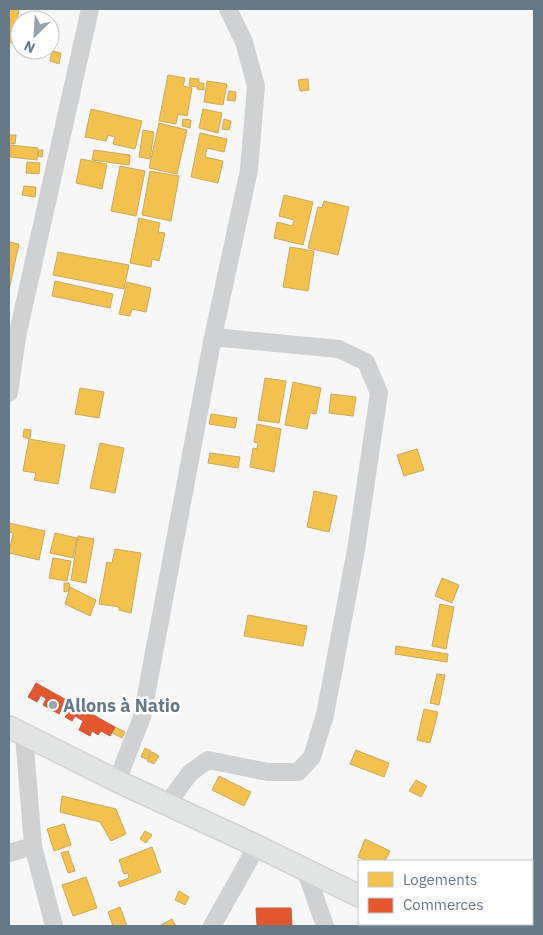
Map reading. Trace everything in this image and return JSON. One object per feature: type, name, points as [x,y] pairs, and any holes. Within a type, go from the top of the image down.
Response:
[{"type":"main road","points":[[16,731],[358,896]]},
{"type":"street","points":[[9,393],[13,336],[90,9]]},
{"type":"street","points":[[117,781],[142,716],[213,337],[249,170],[256,86],[244,42],[228,9]]},
{"type":"street","points":[[167,804],[190,773],[208,760],[268,772],[298,772],[312,757],[325,715],[356,550],[379,393],[366,362],[339,349],[213,337]]},
{"type":"street","points":[[16,731],[32,846],[54,926]]},
{"type":"street","points":[[9,853],[32,846]]},
{"type":"street","points":[[212,926],[257,846]]},
{"type":"street","points":[[305,869],[325,926]]},
{"type":"building: Logements","points":[[9,9],[19,9],[10,10],[9,42]]},
{"type":"building: Logements","points":[[50,60],[60,60],[59,64]]},
{"type":"building: Logements","points":[[168,75],[185,78],[183,86],[192,88],[187,116],[178,114],[176,124],[159,121]]},
{"type":"building: Logements","points":[[190,78],[199,79],[199,83],[204,83],[204,90],[189,86]]},
{"type":"building: Logements","points":[[308,79],[309,90],[300,91],[298,80]]},
{"type":"building: Logements","points":[[207,81],[227,84],[223,105],[204,102]]},
{"type":"building: Logements","points":[[229,91],[236,92],[235,101],[227,100]]},
{"type":"building: Logements","points":[[91,109],[142,121],[135,149],[113,144],[115,137],[108,135],[106,141],[85,137]]},
{"type":"building: Logements","points":[[203,109],[222,113],[218,133],[199,128]]},
{"type":"building: Logements","points":[[183,119],[191,120],[190,128],[182,126]]},
{"type":"building: Logements","points":[[224,119],[231,121],[229,130],[222,129]]},
{"type":"building: Logements","points":[[159,123],[187,130],[177,174],[149,168]]},
{"type":"building: Logements","points":[[143,130],[154,132],[150,159],[139,157]]},
{"type":"building: Logements","points":[[200,133],[227,139],[224,152],[207,148],[205,157],[223,161],[218,183],[191,177]]},
{"type":"building: Logements","points":[[9,135],[16,135],[15,144],[9,143]]},
{"type":"building: Logements","points":[[10,145],[38,148],[37,160],[10,157]]},
{"type":"building: Logements","points":[[39,150],[43,150],[42,157],[38,156]]},
{"type":"building: Logements","points":[[94,150],[130,155],[129,165],[92,160]]},
{"type":"building: Logements","points":[[81,159],[107,164],[102,189],[76,183]]},
{"type":"building: Logements","points":[[27,162],[40,163],[39,174],[26,173]]},
{"type":"building: Logements","points":[[120,166],[145,171],[136,216],[111,211]]},
{"type":"building: Logements","points":[[150,171],[179,176],[171,221],[142,215]]},
{"type":"building: Logements","points":[[24,186],[36,187],[35,197],[22,195]]},
{"type":"building: Logements","points":[[284,195],[313,202],[303,245],[274,238],[277,222],[292,226],[294,220],[279,216]]},
{"type":"building: Logements","points":[[324,201],[349,207],[338,255],[308,248],[318,207],[322,208]]},
{"type":"building: Logements","points":[[139,218],[160,223],[158,232],[165,233],[159,261],[152,259],[151,267],[130,263]]},
{"type":"building: Logements","points":[[9,242],[19,244],[9,290]]},
{"type":"building: Logements","points":[[290,247],[314,251],[308,291],[283,287]]},
{"type":"building: Logements","points":[[58,252],[129,265],[124,289],[53,275]]},
{"type":"building: Logements","points":[[55,281],[113,294],[110,308],[52,296]]},
{"type":"building: Logements","points":[[127,282],[151,288],[146,312],[132,309],[130,316],[119,314]]},
{"type":"building: Logements","points":[[265,378],[286,381],[279,423],[258,420]]},
{"type":"building: Logements","points":[[293,382],[321,388],[316,414],[310,413],[307,429],[285,425]]},
{"type":"building: Logements","points":[[80,388],[104,392],[99,418],[75,414]]},
{"type":"building: Logements","points":[[331,394],[356,397],[353,416],[329,413]]},
{"type":"building: Logements","points":[[211,414],[237,418],[235,428],[209,424]]},
{"type":"building: Logements","points":[[257,424],[281,429],[274,472],[250,467],[253,448],[257,449],[258,443],[254,442]]},
{"type":"building: Logements","points":[[24,429],[31,430],[30,439],[23,437]]},
{"type":"building: Logements","points":[[29,439],[65,445],[58,484],[34,480],[36,473],[23,471]]},
{"type":"building: Logements","points":[[100,443],[124,448],[115,493],[90,488]]},
{"type":"building: Logements","points":[[417,449],[424,470],[404,476],[397,455]]},
{"type":"building: Logements","points":[[210,453],[240,457],[238,468],[208,463]]},
{"type":"building: Logements","points":[[314,491],[337,496],[329,532],[307,527]]},
{"type":"building: Logements","points":[[9,523],[45,531],[39,560],[9,553],[13,533],[9,532]]},
{"type":"building: Logements","points":[[55,533],[77,538],[73,558],[50,553]]},
{"type":"building: Logements","points":[[78,536],[94,539],[86,583],[71,580]]},
{"type":"building: Logements","points":[[115,549],[141,553],[131,613],[119,610],[119,607],[99,604],[107,562],[112,563]]},
{"type":"building: Logements","points":[[53,558],[71,561],[67,581],[49,578]]},
{"type":"building: Logements","points":[[442,578],[459,585],[452,603],[435,596]]},
{"type":"building: Logements","points":[[64,583],[69,583],[70,587],[68,591],[64,592]]},
{"type":"building: Logements","points":[[70,587],[96,600],[90,616],[65,604]]},
{"type":"building: Logements","points":[[440,604],[454,607],[446,649],[432,646]]},
{"type":"building: Logements","points":[[248,615],[307,626],[303,646],[244,636]]},
{"type":"building: Logements","points":[[396,646],[448,654],[447,662],[395,654]]},
{"type":"building: Logements","points":[[437,674],[445,675],[439,705],[430,703]]},
{"type":"building: Logements","points":[[424,709],[438,712],[430,743],[417,740]]},
{"type":"building: Logements","points":[[115,727],[125,732],[122,738],[112,733]]},
{"type":"building: Logements","points":[[145,748],[151,751],[147,759],[141,757]]},
{"type":"building: Logements","points":[[356,750],[389,763],[384,777],[350,764]]},
{"type":"building: Logements","points":[[152,752],[159,756],[154,764],[147,761]]},
{"type":"building: Logements","points":[[219,776],[251,792],[244,806],[212,790]]},
{"type":"building: Logements","points":[[416,780],[427,786],[421,797],[409,791]]},
{"type":"building: Logements","points":[[62,796],[116,809],[126,834],[111,841],[100,822],[60,812]]},
{"type":"building: Logements","points":[[64,824],[71,845],[54,851],[47,829]]},
{"type":"building: Logements","points":[[145,831],[152,835],[146,843],[140,839]]},
{"type":"building: Logements","points":[[365,839],[390,851],[386,860],[366,860],[358,857]]},
{"type":"building: Logements","points":[[152,847],[161,872],[120,887],[118,882],[129,878],[128,873],[124,874],[119,860]]},
{"type":"building: Logements","points":[[68,851],[75,871],[68,873],[61,853]]},
{"type":"building: Logements","points":[[86,877],[97,908],[73,916],[62,885]]},
{"type":"building: Logements","points":[[179,891],[189,897],[185,905],[175,900]]},
{"type":"building: Logements","points":[[120,907],[127,926],[113,926],[108,912]]},
{"type":"building: Logements","points":[[172,919],[176,926],[161,925]]},
{"type":"building: Commerces","points":[[36,683],[115,727],[110,736],[101,731],[98,735],[92,731],[90,736],[79,730],[83,721],[75,716],[72,721],[65,717],[67,714],[60,711],[59,714],[43,705],[46,699],[41,695],[37,702],[28,697]]},
{"type":"building: Commerces","points":[[256,908],[291,908],[292,926],[257,926]]},
{"type":"place","name":"Allons à Natio","points":[[53,705]]}]
